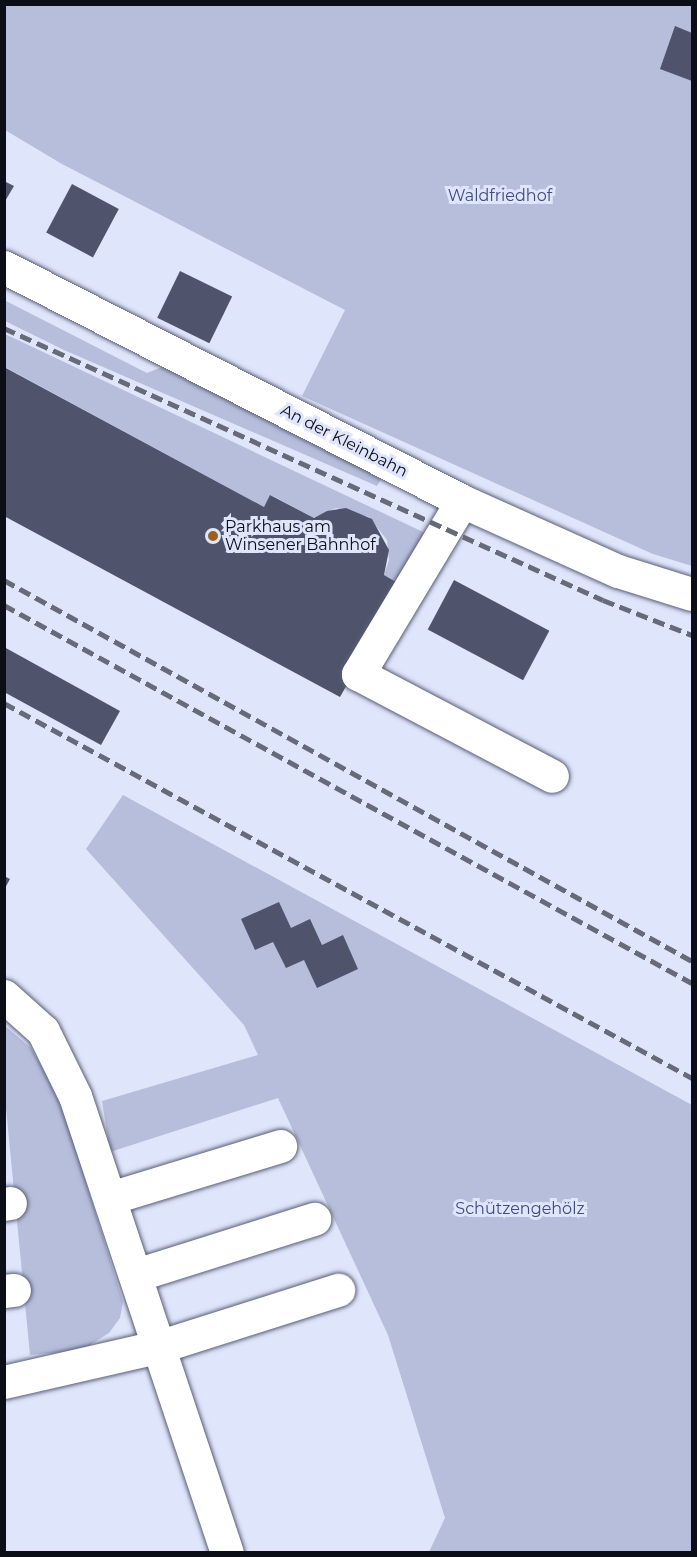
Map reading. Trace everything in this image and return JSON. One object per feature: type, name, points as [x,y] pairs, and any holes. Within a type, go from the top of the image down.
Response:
[{"type":"street","name":"An der Kleinbahn","points":[[4,267],[462,501],[618,571],[693,594]]},
{"type":"street","points":[[462,501],[358,674],[552,776]]},
{"type":"street","points":[[4,996],[43,1031],[60,1062],[161,1346],[227,1552]]},
{"type":"street","points":[[110,1198],[280,1146]]},
{"type":"street","points":[[136,1275],[314,1219]]},
{"type":"street","points":[[4,1382],[161,1346],[338,1290]]},
{"type":"green space","name":"Waldfriedhof","points":[[4,5],[692,5],[692,566],[653,554],[302,396],[345,310],[62,164],[5,130]]},
{"type":"green space","points":[[4,300],[147,373],[162,367],[384,474],[377,486],[64,350],[5,321]]},
{"type":"green space","points":[[5,334],[440,540],[403,586],[384,575],[389,560],[387,540],[369,517],[336,508],[314,518],[271,495],[264,507],[5,367]]},
{"type":"green space","name":"Schützengehölz","points":[[123,795],[692,1105],[692,1552],[429,1552],[445,1518],[388,1335],[278,1098],[110,1152],[102,1101],[258,1055],[244,1025],[86,849]]},
{"type":"green space","points":[[4,1025],[31,1048],[60,1098],[123,1302],[120,1318],[109,1333],[82,1350],[30,1355],[5,1098]]},
{"type":"building","points":[[675,26],[692,33],[692,81],[660,69]]},
{"type":"building","points":[[4,181],[14,186],[4,203]]},
{"type":"building","points":[[72,184],[119,209],[93,257],[46,233]]},
{"type":"building","points":[[180,271],[232,296],[209,343],[157,318]]},
{"type":"building","name":"Parkhaus am Winsener Bahnhof","points":[[4,367],[264,507],[270,495],[314,518],[327,511],[346,508],[372,519],[389,550],[384,575],[403,586],[340,697],[4,516]]},
{"type":"building","points":[[454,580],[549,631],[523,680],[428,629]]},
{"type":"building","points":[[4,647],[120,711],[101,745],[4,692]]},
{"type":"building","points":[[4,876],[10,879],[4,890]]},
{"type":"building","points":[[279,902],[291,928],[310,919],[322,945],[343,935],[358,969],[317,988],[304,960],[286,968],[273,942],[255,950],[241,919]]},
{"type":"railway","points":[[4,328],[603,600],[692,635]]},
{"type":"railway","points":[[4,580],[692,961]]},
{"type":"railway","points":[[4,605],[692,983]]},
{"type":"railway","points":[[4,703],[692,1078]]},
{"type":"place","name":"Parkhaus am Winsener Bahnhof","points":[[213,536]]}]
